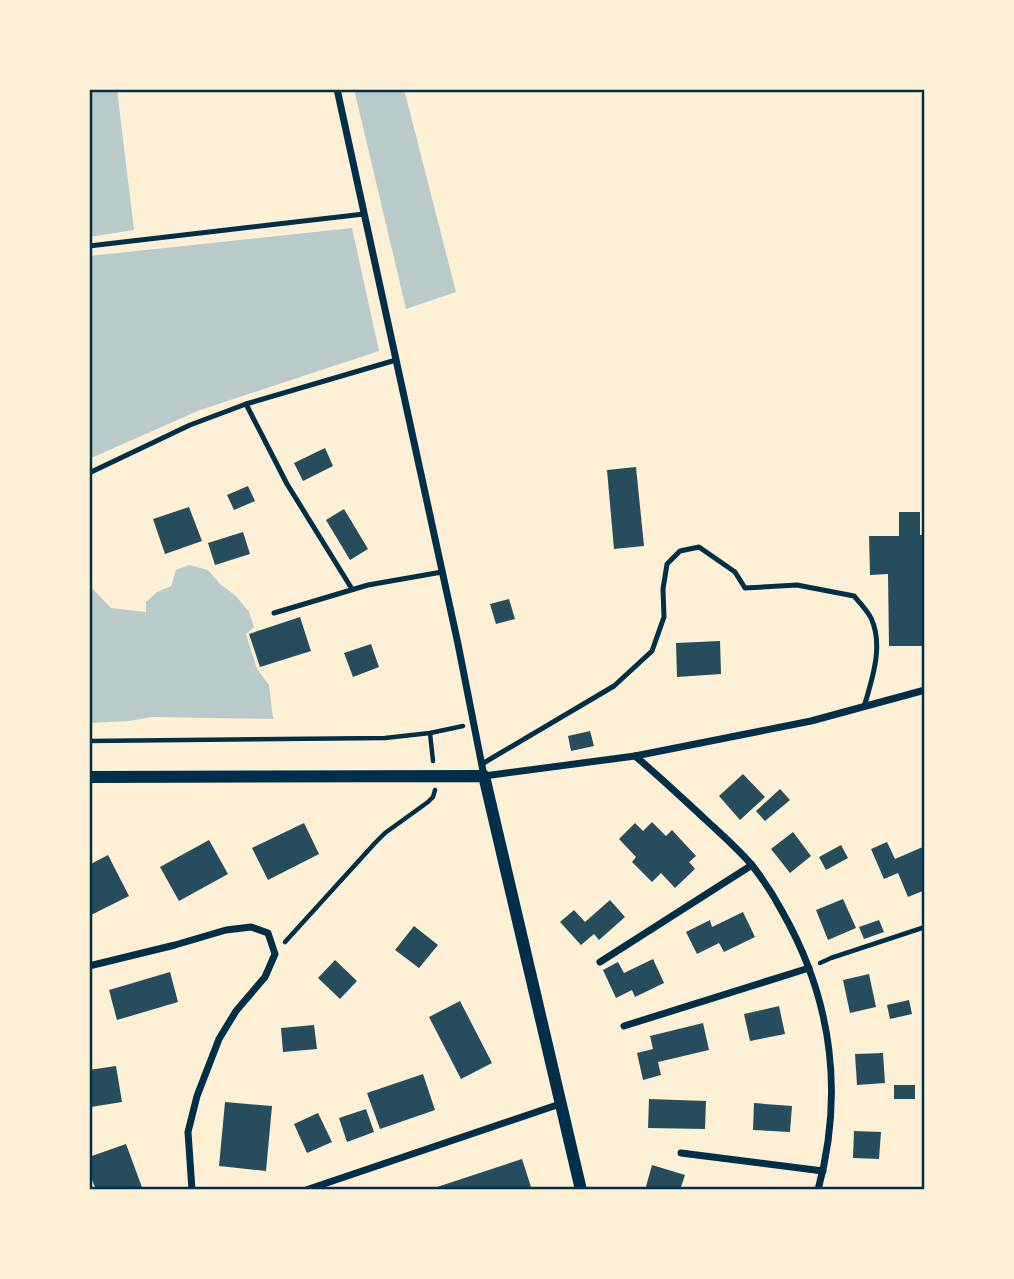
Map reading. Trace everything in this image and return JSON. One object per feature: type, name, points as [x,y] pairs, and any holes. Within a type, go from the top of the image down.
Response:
[{"type":"street","points":[[337,89],[483,770],[581,1190]]},
{"type":"street","points":[[89,777],[434,776],[635,756],[811,721],[925,690]]},
{"type":"street","points":[[635,756],[752,865],[794,932],[809,968],[826,1025],[831,1065],[832,1119],[824,1171],[818,1190]]},
{"type":"street","points":[[600,962],[752,865]]},
{"type":"street","points":[[89,966],[226,930],[251,927],[268,933],[275,954],[265,977],[236,1012],[219,1039],[197,1096],[188,1132],[192,1190]]},
{"type":"street","points":[[624,1026],[809,968]]},
{"type":"street","points":[[306,1190],[560,1104]]},
{"type":"street","points":[[681,1153],[824,1171]]},
{"type":"lane","points":[[89,246],[364,214]]},
{"type":"lane","points":[[89,473],[190,425],[246,404],[396,360]]},
{"type":"lane","points":[[246,404],[286,484],[352,589]]},
{"type":"lane","points":[[483,770],[614,686],[652,651],[664,617],[663,589],[667,564],[680,551],[699,547],[735,572],[745,588],[797,585],[854,596],[870,616],[878,639],[873,676],[864,707]]},
{"type":"lane","points":[[274,613],[368,585],[442,572]]},
{"type":"path","points":[[89,741],[385,738],[474,724]]},
{"type":"path","points":[[275,954],[375,843],[433,797],[435,791],[429,733]]},
{"type":"path","points":[[809,968],[925,927]]},
{"type":"shaded area","points":[[89,89],[117,89],[134,230],[89,237]]},
{"type":"shaded area","points":[[354,89],[404,89],[456,292],[406,309]]},
{"type":"shaded area","points":[[352,228],[379,351],[200,410],[89,459],[89,256]]},
{"type":"shaded area","points":[[189,565],[208,570],[249,612],[254,627],[246,634],[257,669],[269,685],[273,719],[152,717],[89,723],[89,585],[111,608],[146,612],[146,602],[157,592],[171,586],[176,570]]},
{"type":"building","points":[[325,448],[333,466],[303,481],[294,463]]},
{"type":"building","points":[[636,467],[644,546],[614,549],[607,470]]},
{"type":"building","points":[[248,486],[255,501],[234,510],[227,495]]},
{"type":"building","points":[[189,507],[202,541],[165,554],[153,519]]},
{"type":"building","points":[[344,509],[368,549],[350,560],[326,520]]},
{"type":"building","points":[[899,512],[920,512],[920,535],[925,535],[925,646],[889,646],[888,574],[870,575],[869,536],[899,536]]},
{"type":"building","points":[[243,532],[250,554],[215,565],[208,543]]},
{"type":"building","points":[[509,599],[515,619],[496,624],[490,604]]},
{"type":"building","points":[[300,617],[311,651],[260,667],[249,634]]},
{"type":"building","points":[[720,641],[721,674],[677,677],[676,643]]},
{"type":"building","points":[[371,644],[379,667],[353,677],[344,653]]},
{"type":"building","points":[[590,731],[594,746],[571,751],[568,736]]},
{"type":"building","points":[[743,774],[765,797],[740,820],[719,796]]},
{"type":"building","points":[[780,789],[790,800],[765,821],[756,811]]},
{"type":"building","points":[[652,822],[666,836],[672,830],[696,856],[689,862],[695,869],[675,888],[661,873],[652,882],[632,862],[636,857],[619,839],[635,823],[643,831]]},
{"type":"building","points":[[304,823],[319,854],[268,880],[252,848]]},
{"type":"building","points":[[793,832],[811,856],[790,873],[771,849]]},
{"type":"building","points":[[209,840],[228,874],[179,901],[160,867]]},
{"type":"building","points":[[887,842],[895,859],[925,846],[925,890],[908,897],[898,873],[884,879],[871,849]]},
{"type":"building","points":[[841,845],[848,858],[826,870],[819,857]]},
{"type":"building","points":[[108,855],[129,896],[89,916],[89,865]]},
{"type":"building","points":[[843,899],[856,928],[828,940],[816,910]]},
{"type":"building","points":[[610,900],[625,917],[599,940],[594,934],[581,945],[560,922],[574,910],[585,922]]},
{"type":"building","points":[[743,912],[755,937],[724,952],[719,943],[697,954],[686,932],[710,920],[712,927]]},
{"type":"building","points":[[879,920],[884,932],[864,939],[859,927]]},
{"type":"building","points":[[414,926],[438,945],[419,968],[395,950]]},
{"type":"building","points":[[653,959],[664,983],[635,997],[632,990],[616,998],[603,970],[618,962],[624,973]]},
{"type":"building","points":[[335,960],[357,981],[340,999],[318,978]]},
{"type":"building","points":[[170,972],[178,1002],[117,1020],[109,990]]},
{"type":"building","points":[[869,974],[876,1007],[850,1013],[843,980]]},
{"type":"building","points":[[909,1000],[912,1014],[890,1019],[887,1005]]},
{"type":"building","points":[[460,1001],[492,1063],[461,1079],[429,1017]]},
{"type":"building","points":[[779,1006],[785,1034],[750,1041],[744,1014]]},
{"type":"building","points":[[703,1023],[709,1050],[658,1062],[661,1075],[643,1080],[637,1053],[653,1049],[650,1036]]},
{"type":"building","points":[[314,1025],[317,1049],[283,1052],[281,1028]]},
{"type":"building","points":[[883,1053],[885,1083],[857,1085],[855,1054]]},
{"type":"building","points":[[116,1066],[122,1102],[91,1107],[89,1070]]},
{"type":"building","points":[[423,1074],[435,1110],[380,1129],[367,1093]]},
{"type":"building","points":[[894,1085],[915,1085],[915,1099],[894,1099]]},
{"type":"building","points":[[649,1099],[706,1101],[705,1129],[648,1128]]},
{"type":"building","points":[[225,1102],[272,1106],[266,1171],[219,1166]]},
{"type":"building","points":[[754,1103],[792,1106],[790,1132],[753,1130]]},
{"type":"building","points":[[366,1109],[374,1132],[347,1142],[339,1118]]},
{"type":"building","points":[[318,1113],[332,1142],[307,1153],[294,1124]]},
{"type":"building","points":[[854,1131],[881,1132],[879,1159],[853,1158]]},
{"type":"building","points":[[126,1144],[143,1190],[96,1190],[89,1172],[89,1157]]},
{"type":"building","points":[[522,1159],[532,1190],[437,1190],[437,1187]]},
{"type":"building","points":[[652,1165],[685,1175],[680,1190],[645,1190]]}]
